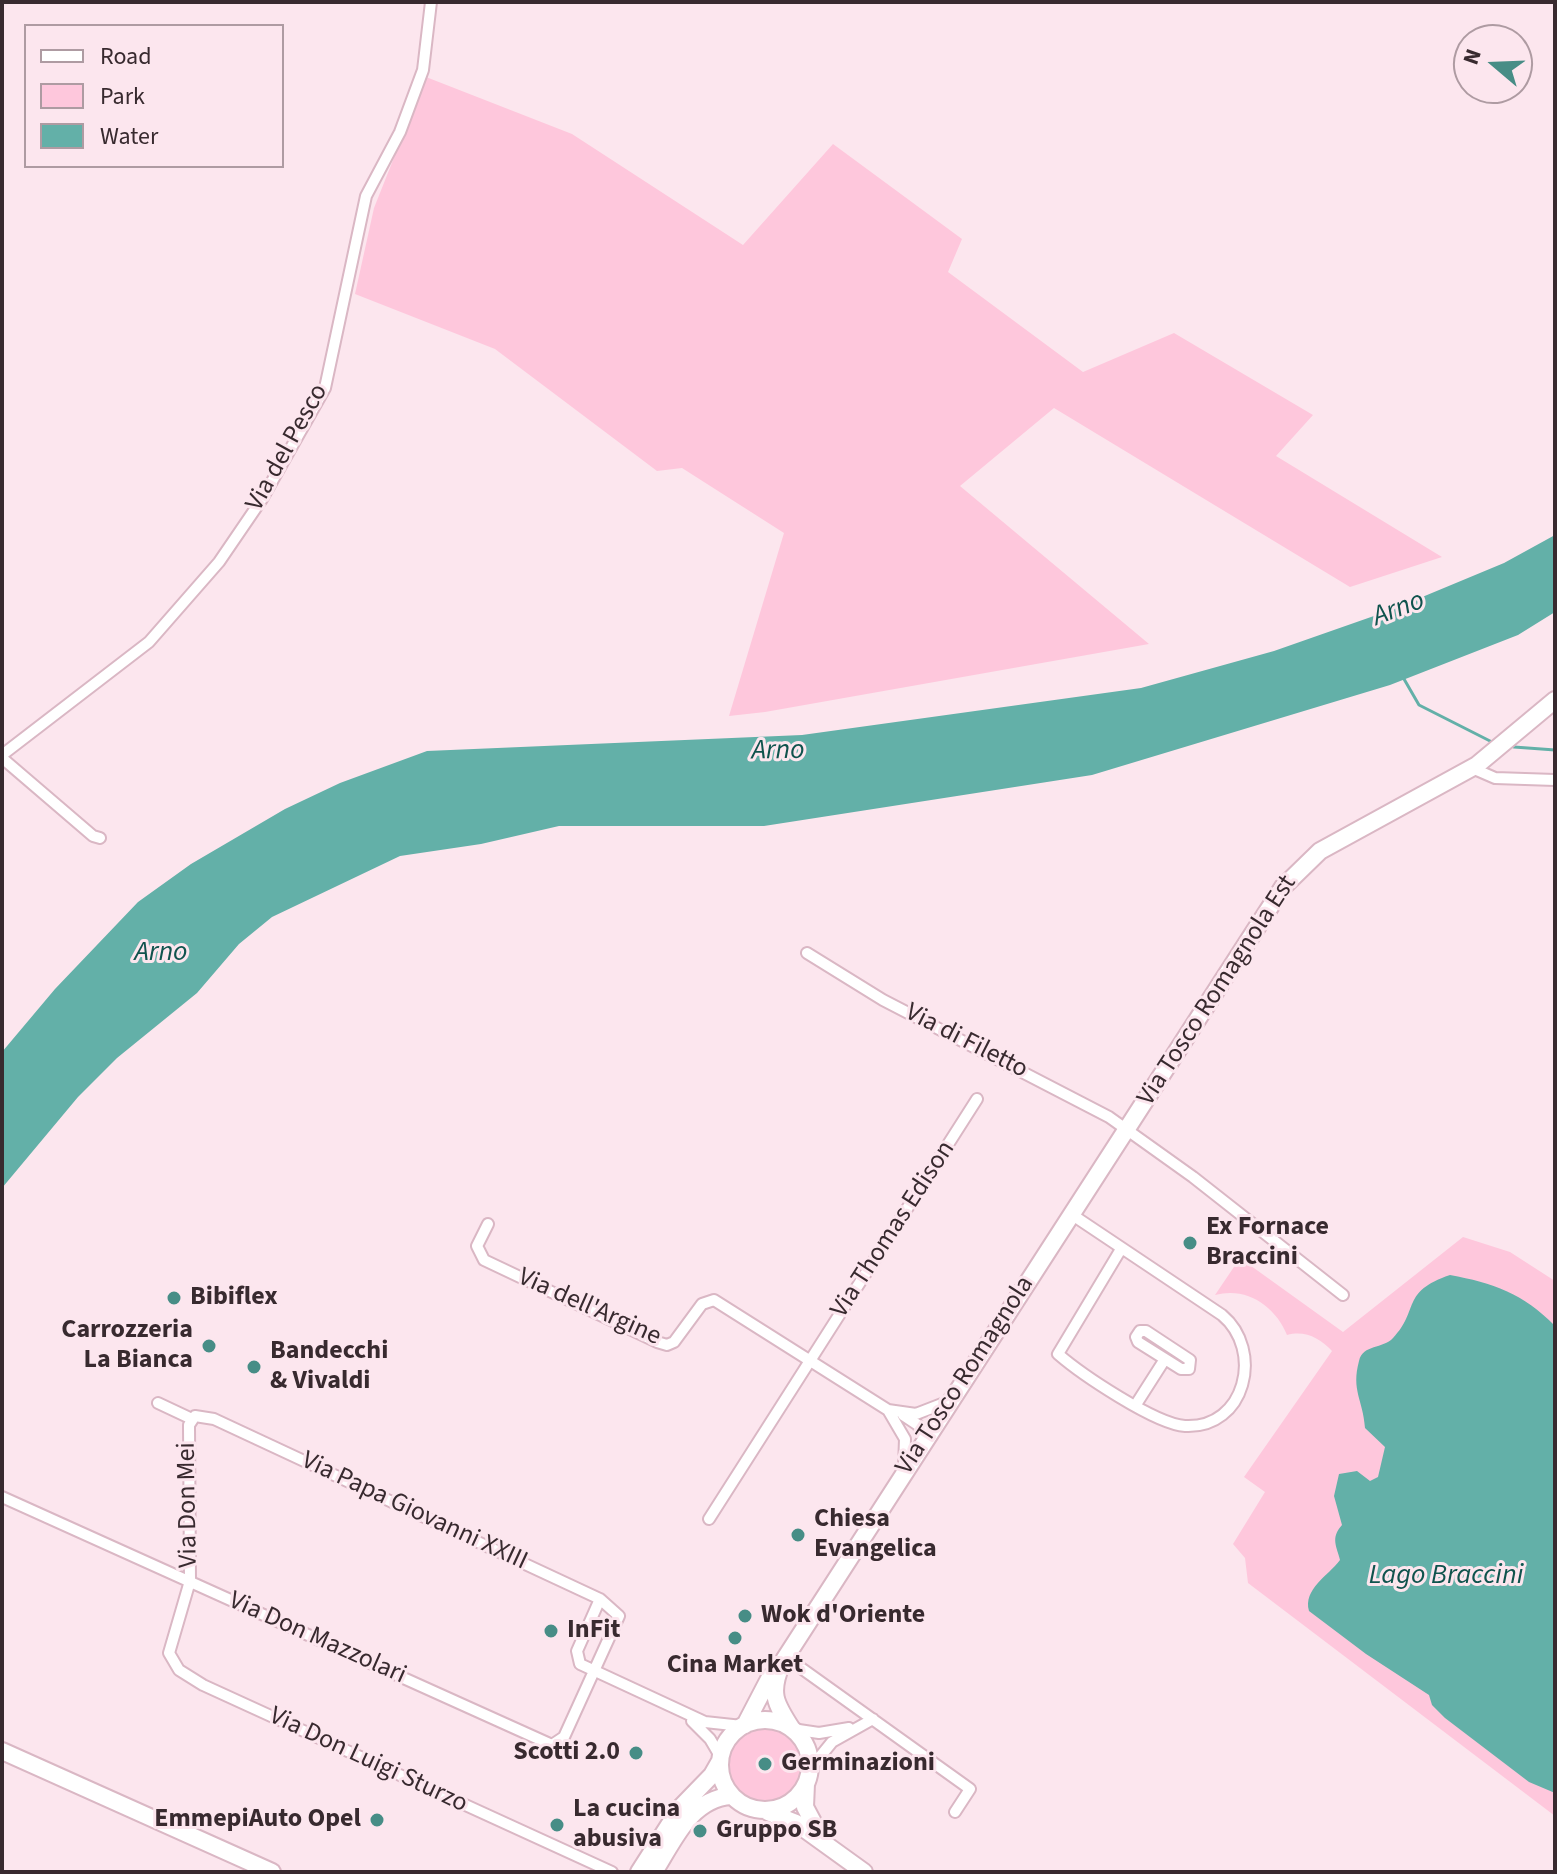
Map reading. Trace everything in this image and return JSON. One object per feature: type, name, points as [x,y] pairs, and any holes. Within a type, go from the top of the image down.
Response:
[{"type":"main road","name":"Via Tosco Romagnola Est","points":[[1126,1130],[1293,874],[1320,851],[1472,768],[1555,700]]},
{"type":"main road","name":"Via Tosco Romagnola","points":[[792,1729],[773,1694],[788,1663],[925,1439],[1126,1130]]},
{"type":"main road","name":"Via Tosco Romagnola","points":[[743,1726],[770,1677],[788,1663]]},
{"type":"main road","points":[[642,1871],[680,1808],[716,1770],[730,1736],[743,1726],[766,1720],[792,1729],[806,1747],[807,1814],[824,1842]]},
{"type":"main road","points":[[2,1751],[272,1872]]},
{"type":"main road","points":[[720,1758],[722,1779],[731,1796],[742,1805],[790,1819],[864,1872]]},
{"type":"main road","points":[[763,1811],[785,1806],[808,1776]]},
{"type":"main road","points":[[642,1871],[698,1808],[714,1798],[731,1796]]},
{"type":"street","name":"Via del Pesco","points":[[2,756],[149,642],[219,562],[262,499],[325,388],[363,205],[400,132],[423,70],[431,2]]},
{"type":"street","points":[[2,756],[93,836],[100,838]]},
{"type":"street","points":[[1472,768],[1495,778],[1555,780]]},
{"type":"street","name":"Via di Filetto","points":[[807,953],[883,1000],[1084,1103],[1232,1208],[1343,1295]]},
{"type":"street","name":"Via Thomas Edison","points":[[709,1519],[977,1099]]},
{"type":"street","points":[[1071,1214],[1226,1318],[1243,1341],[1247,1360],[1244,1384],[1236,1400],[1204,1423],[1189,1426],[1171,1423],[1135,1406],[1057,1353],[1121,1249]]},
{"type":"street","name":"Via dell'Argine","points":[[488,1224],[477,1246],[487,1262],[663,1344],[676,1340],[702,1304],[716,1301],[810,1361]]},
{"type":"street","points":[[1146,1331],[1190,1360],[1191,1365],[1183,1370],[1165,1359],[1138,1342],[1138,1333],[1146,1331]]},
{"type":"street","points":[[1135,1406],[1165,1359]]},
{"type":"street","points":[[810,1361],[888,1410],[915,1422],[925,1439]]},
{"type":"street","points":[[902,1414],[922,1413],[951,1400]]},
{"type":"street","points":[[158,1403],[192,1419]]},
{"type":"street","points":[[888,1410],[901,1432],[907,1453],[901,1477]]},
{"type":"street","name":"Via Don Mei","points":[[177,1630],[190,1581],[188,1436],[192,1419],[207,1416],[229,1425]]},
{"type":"street","name":"Via Papa Giovanni XXIII","points":[[229,1425],[600,1599]]},
{"type":"street","points":[[901,1432],[925,1439]]},
{"type":"street","name":"Via Don Mazzolari","points":[[2,1497],[548,1744],[558,1743],[564,1737],[619,1616],[600,1599]]},
{"type":"street","points":[[600,1599],[577,1651],[579,1662],[681,1712],[717,1726],[743,1726]]},
{"type":"street","name":"Via Don Luigi Sturzo","points":[[177,1630],[169,1653],[173,1663],[187,1676],[600,1870],[612,1872]]},
{"type":"street","points":[[788,1663],[970,1789],[955,1812]]},
{"type":"street","points":[[681,1712],[705,1732],[720,1758]]},
{"type":"street","points":[[808,1776],[824,1749],[855,1727],[873,1719]]},
{"type":"street","points":[[792,1729],[819,1733],[855,1727]]},
{"type":"green space","points":[[426,77],[572,134],[743,245],[833,144],[962,239],[948,272],[1083,372],[1174,333],[1313,415],[1276,456],[1442,557],[1350,587],[1054,408],[960,486],[1149,644],[729,716],[784,533],[682,468],[657,471],[495,349],[355,294],[374,208]]},
{"type":"green space","name":"Lago Braccini","points":[[1463,1237],[1510,1252],[1555,1281],[1555,1816],[1248,1583],[1245,1558],[1233,1544],[1265,1492],[1244,1477],[1332,1351],[1312,1336],[1287,1335],[1276,1316],[1249,1296],[1215,1295],[1240,1258],[1343,1332]]},
{"type":"green space","points":[[758,1728],[772,1728],[786,1734],[796,1744],[802,1765],[796,1786],[786,1796],[772,1802],[758,1802],[744,1796],[734,1786],[728,1772],[728,1758],[734,1744],[744,1734]]},
{"type":"water","name":"Arno","points":[[1555,535],[1555,612],[1518,635],[1390,685],[1092,775],[764,826],[559,826],[481,844],[400,856],[272,917],[239,944],[197,993],[117,1058],[78,1097],[2,1188],[2,1052],[55,989],[138,902],[191,864],[285,809],[340,783],[427,751],[802,735],[1141,688],[1274,651],[1391,610],[1504,563]]},
{"type":"water","name":"Lago Braccini","points":[[1450,1275],[1507,1291],[1531,1305],[1555,1326],[1555,1793],[1529,1782],[1445,1718],[1432,1705],[1429,1695],[1366,1654],[1309,1611],[1308,1603],[1313,1589],[1340,1560],[1335,1538],[1342,1525],[1334,1496],[1339,1474],[1357,1471],[1370,1481],[1378,1477],[1385,1447],[1365,1428],[1356,1380],[1361,1356],[1393,1338],[1417,1295],[1434,1281]]},
{"type":"waterway","points":[[1404,679],[1419,705],[1492,742]]},
{"type":"waterway","points":[[1514,747],[1555,750]]},
{"type":"place","name":"Ex Fornace Braccini","points":[[1190,1243]]},
{"type":"place","name":"Bibiflex","points":[[174,1298]]},
{"type":"place","name":"Carrozzeria La Bianca","points":[[209,1346]]},
{"type":"place","name":"Bandecchi & Vivaldi","points":[[254,1367]]},
{"type":"place","name":"Chiesa Evangelica","points":[[798,1535]]},
{"type":"place","name":"Wok d'Oriente","points":[[745,1616]]},
{"type":"place","name":"InFit","points":[[551,1631]]},
{"type":"place","name":"Cina Market","points":[[735,1638]]},
{"type":"place","name":"Scotti 2.0","points":[[636,1753]]},
{"type":"place","name":"Germinazioni","points":[[765,1764]]},
{"type":"place","name":"EmmepiAuto Opel","points":[[377,1820]]},
{"type":"place","name":"La cucina abusiva","points":[[557,1825]]},
{"type":"place","name":"Gruppo SB","points":[[700,1831]]}]
